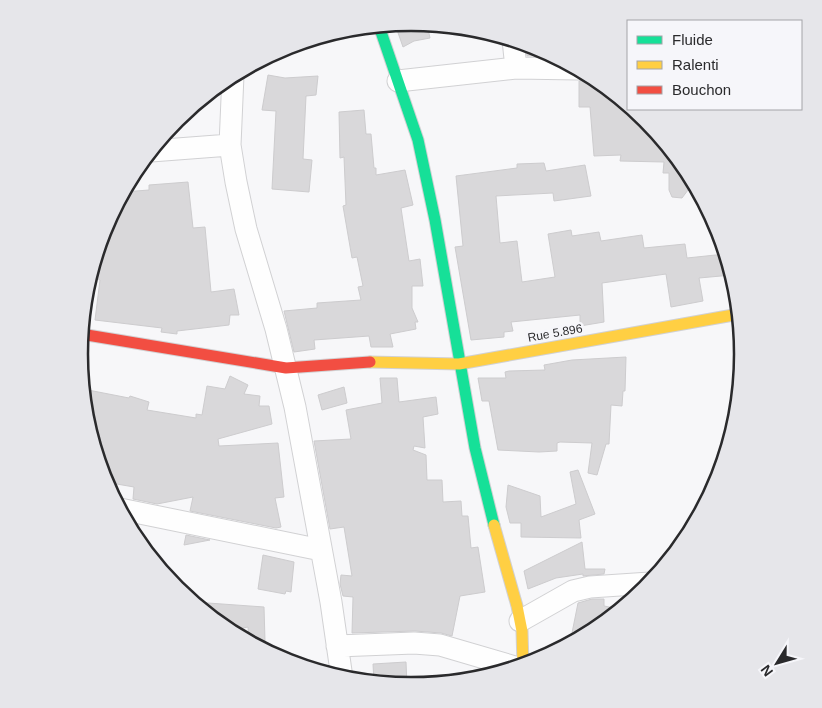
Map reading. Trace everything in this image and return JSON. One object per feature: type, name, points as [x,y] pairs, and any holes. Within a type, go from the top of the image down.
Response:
[{"type":"street","points":[[381,33],[418,140],[435,220],[459,364],[478,457],[517,606],[522,657]]},
{"type":"street","points":[[514,48],[516,68]]},
{"type":"street","points":[[398,81],[516,68],[561,69]]},
{"type":"street","points":[[233,86],[230,145],[236,182],[246,229],[276,329],[295,407],[322,550],[341,669]]},
{"type":"street","points":[[161,150],[230,145]]},
{"type":"street","name":"Rue 5.896","points":[[89,335],[286,368],[375,362],[459,364],[731,315]]},
{"type":"street","points":[[129,511],[322,550]]},
{"type":"street","points":[[520,621],[573,591],[590,587],[637,584]]},
{"type":"street","points":[[338,646],[414,643],[440,645],[503,664]]},
{"type":"building","points":[[398,32],[429,32],[430,38],[414,41],[403,47]]},
{"type":"building","points":[[268,75],[285,78],[318,76],[316,95],[306,96],[303,159],[312,160],[309,192],[272,189],[276,111],[262,110]]},
{"type":"building","points":[[582,80],[624,111],[654,141],[689,190],[682,198],[672,197],[669,190],[669,173],[663,173],[664,162],[620,161],[621,155],[594,156],[590,107],[579,107],[579,81]]},
{"type":"building","points":[[364,110],[366,134],[371,134],[376,175],[405,170],[413,205],[401,208],[409,261],[420,259],[423,286],[412,286],[412,308],[418,322],[415,322],[416,329],[390,334],[393,347],[371,347],[369,336],[314,340],[315,349],[294,352],[284,311],[317,308],[317,303],[361,300],[358,287],[363,286],[357,257],[352,258],[343,206],[346,205],[344,157],[340,158],[339,112]]},
{"type":"building","points":[[544,163],[546,171],[585,165],[591,196],[554,201],[553,193],[496,196],[500,243],[517,241],[522,282],[555,277],[548,234],[571,230],[572,236],[599,232],[601,241],[642,235],[644,248],[685,244],[687,258],[718,255],[724,276],[699,278],[703,301],[671,307],[666,274],[602,283],[604,322],[580,326],[580,315],[511,322],[513,331],[504,332],[504,337],[471,340],[455,247],[463,246],[456,176],[517,168],[517,164]]},
{"type":"building","points":[[188,182],[193,228],[205,227],[211,292],[234,289],[239,315],[230,315],[229,325],[177,331],[177,334],[161,332],[162,328],[95,320],[100,280],[98,279],[99,272],[113,230],[132,191],[149,190],[149,185]]},
{"type":"building","points":[[626,357],[625,391],[623,391],[622,406],[611,405],[609,444],[606,444],[597,475],[588,473],[592,443],[560,442],[557,443],[557,451],[498,450],[489,401],[482,401],[478,378],[506,378],[505,372],[545,370],[544,365],[572,360]]},
{"type":"building","points":[[230,376],[248,385],[244,394],[260,396],[259,406],[269,406],[272,424],[218,439],[219,446],[278,443],[284,497],[275,498],[281,527],[276,528],[190,511],[193,497],[157,504],[133,499],[134,487],[116,484],[113,478],[99,438],[90,390],[129,398],[130,396],[149,402],[147,410],[196,418],[196,414],[202,415],[207,386],[225,389]]},
{"type":"building","points":[[380,378],[397,378],[399,402],[436,397],[438,414],[423,417],[425,448],[414,446],[413,450],[426,455],[427,480],[442,480],[443,502],[461,501],[462,516],[468,516],[471,548],[478,547],[485,592],[460,596],[452,636],[415,631],[352,633],[353,597],[343,596],[340,584],[341,575],[352,576],[344,527],[330,529],[314,441],[351,439],[346,410],[382,403]]},
{"type":"building","points":[[344,387],[347,403],[322,410],[318,395]]},
{"type":"building","points":[[578,470],[595,514],[579,520],[581,538],[521,537],[521,523],[510,523],[506,507],[508,485],[540,496],[541,517],[576,504],[570,472]]},
{"type":"building","points":[[186,535],[210,540],[184,545]]},
{"type":"building","points":[[582,542],[585,569],[605,569],[604,574],[583,576],[583,574],[556,578],[528,589],[524,571]]},
{"type":"building","points":[[263,555],[294,562],[291,592],[286,591],[285,594],[258,589]]},
{"type":"building","points":[[592,599],[604,599],[604,606],[611,607],[572,634],[578,603]]},
{"type":"building","points":[[206,603],[264,607],[265,641],[248,633],[248,627],[242,628]]},
{"type":"building","points":[[406,662],[407,677],[374,674],[373,664]]},
{"type":"traffic: fast","points":[[381,33],[418,140],[435,220],[475,448],[494,525]]},
{"type":"traffic: slow","points":[[370,362],[459,364],[731,315]]},
{"type":"traffic: slow","points":[[494,525],[517,606],[522,631],[523,657]]},
{"type":"traffic: jam","points":[[89,335],[286,368],[370,362]]}]
